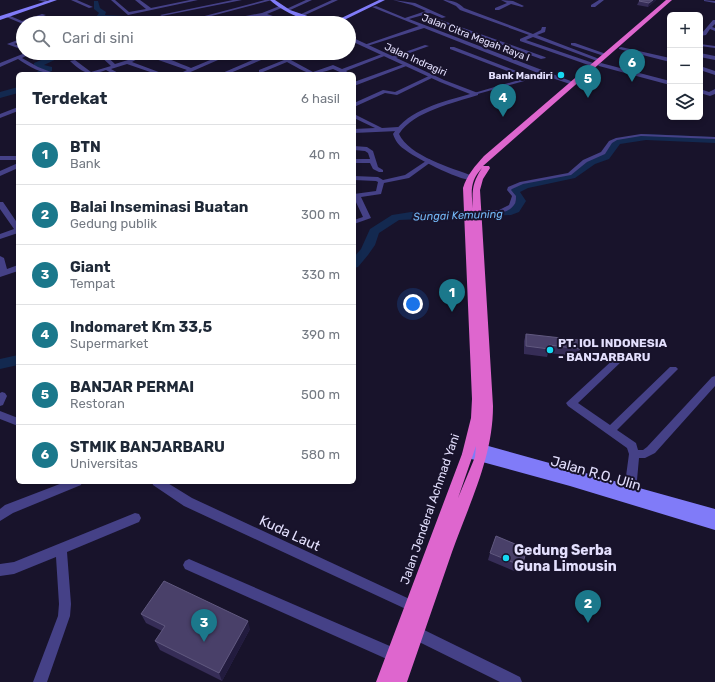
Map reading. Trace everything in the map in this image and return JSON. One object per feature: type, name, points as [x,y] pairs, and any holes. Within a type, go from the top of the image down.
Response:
[{"type":"highway","name":"Jalan Jenderal Achmad Yani","points":[[547,109],[573,83],[598,63],[621,48],[669,0]]},
{"type":"highway","name":"Jalan Jenderal Achmad Yani","points":[[651,18],[675,0]]},
{"type":"highway","name":"Jalan Jenderal Achmad Yani","points":[[476,211],[467,188],[470,178],[478,167],[547,109],[606,55],[638,30]]},
{"type":"highway","name":"Jalan Jenderal Achmad Yani","points":[[384,682],[412,606],[487,422],[476,190],[479,178],[484,170],[525,128]]},
{"type":"highway","name":"Jalan Jenderal Achmad Yani","points":[[399,682],[444,552],[475,452]]},
{"type":"main road","points":[[0,18],[55,0]]},
{"type":"main road","points":[[349,16],[383,0]]},
{"type":"main road","points":[[355,16],[388,0]]},
{"type":"main road","points":[[273,1],[284,8],[304,16]]},
{"type":"main road","name":"Jalan R.O. Ulin","points":[[475,452],[630,491],[715,515]]},
{"type":"main road","name":"Jalan R.O. Ulin","points":[[570,477],[715,524]]},
{"type":"street","points":[[40,0],[48,2]]},
{"type":"street","points":[[73,0],[91,7]]},
{"type":"street","points":[[113,0],[126,14],[196,0]]},
{"type":"street","points":[[137,0],[149,9]]},
{"type":"street","points":[[162,0],[170,5]]},
{"type":"street","points":[[162,15],[240,0]]},
{"type":"street","points":[[206,16],[283,0]]},
{"type":"street","points":[[252,16],[310,0]]},
{"type":"street","points":[[301,15],[336,0]]},
{"type":"street","points":[[395,0],[444,16],[433,21]]},
{"type":"street","points":[[445,0],[458,5],[462,9],[526,33],[560,42],[567,42],[606,55]]},
{"type":"street","points":[[451,2],[458,0]]},
{"type":"street","points":[[503,0],[522,6]]},
{"type":"street","points":[[593,6],[602,0]]},
{"type":"street","points":[[706,0],[715,2]]},
{"type":"street","points":[[497,9],[511,2]]},
{"type":"street","name":"Jalan Citra Megah Raya I","points":[[374,7],[425,25],[545,74],[573,83]]},
{"type":"street","points":[[185,11],[194,16]]},
{"type":"street","points":[[405,19],[430,11]]},
{"type":"street","points":[[0,12],[16,20]]},
{"type":"street","points":[[263,14],[269,16]]},
{"type":"street","points":[[438,20],[489,37],[543,58],[537,61]]},
{"type":"street","points":[[703,34],[715,21]]},
{"type":"street","points":[[366,46],[425,25]]},
{"type":"street","points":[[544,28],[543,31],[522,40],[667,83]]},
{"type":"street","points":[[709,28],[715,30]]},
{"type":"street","points":[[517,37],[526,33]]},
{"type":"street","points":[[534,35],[598,63]]},
{"type":"street","points":[[471,44],[489,37]]},
{"type":"street","name":"Jalan Indragiri","points":[[356,41],[406,65],[476,94]]},
{"type":"street","points":[[16,42],[9,44],[16,46]]},
{"type":"street","points":[[391,58],[427,46]]},
{"type":"street","points":[[703,46],[715,48]]},
{"type":"street","points":[[452,48],[531,78]]},
{"type":"street","points":[[621,48],[667,59]]},
{"type":"street","points":[[347,72],[384,55]]},
{"type":"street","points":[[703,56],[715,58]]},
{"type":"street","points":[[0,65],[16,59]]},
{"type":"street","points":[[22,60],[48,72]]},
{"type":"street","points":[[108,60],[114,66]]},
{"type":"street","points":[[95,72],[131,60]]},
{"type":"street","points":[[163,60],[192,70]]},
{"type":"street","points":[[187,72],[211,60]]},
{"type":"street","points":[[228,72],[257,60]]},
{"type":"street","points":[[261,72],[288,60],[309,72]]},
{"type":"street","points":[[73,61],[87,72]]},
{"type":"street","points":[[128,62],[156,72]]},
{"type":"street","points":[[525,65],[531,63]]},
{"type":"street","points":[[356,83],[406,65]]},
{"type":"street","points":[[318,72],[330,67],[335,67],[343,72]]},
{"type":"street","points":[[106,68],[113,72]]},
{"type":"street","points":[[703,69],[715,73]]},
{"type":"street","points":[[356,131],[398,129],[418,115],[476,94],[545,74]]},
{"type":"street","points":[[356,104],[385,91],[395,94],[433,76]]},
{"type":"street","points":[[703,91],[713,93]]},
{"type":"street","points":[[0,116],[16,110]]},
{"type":"street","points":[[356,117],[380,129]]},
{"type":"street","points":[[398,129],[396,134],[398,141],[408,149],[429,161],[470,178]]},
{"type":"street","points":[[476,211],[500,212],[511,206],[514,202],[514,196],[509,190],[512,186],[569,174],[585,162],[603,153],[610,142],[616,139],[641,135],[715,138]]},
{"type":"street","points":[[356,148],[367,149],[371,152],[372,161],[375,168],[381,171]]},
{"type":"street","points":[[0,158],[16,158]]},
{"type":"street","points":[[356,161],[372,161]]},
{"type":"street","points":[[356,178],[378,179],[381,182],[407,177],[429,161]]},
{"type":"street","points":[[0,174],[16,166]]},
{"type":"street","points":[[356,222],[366,219],[367,216],[356,196],[380,193],[381,182]]},
{"type":"street","points":[[0,204],[16,226]]},
{"type":"street","points":[[0,237],[16,230]]},
{"type":"street","points":[[0,258],[2,273],[16,269]]},
{"type":"street","points":[[619,359],[571,403],[632,446],[634,454],[630,491]]},
{"type":"street","points":[[610,431],[673,369]]},
{"type":"street","points":[[634,454],[648,453],[715,380]]},
{"type":"street","points":[[0,415],[16,421]]},
{"type":"street","points":[[0,516],[9,510],[72,484]]},
{"type":"street","name":"Kuda Laut","points":[[160,484],[188,502],[412,606]]},
{"type":"street","points":[[0,570],[14,568],[135,518]]},
{"type":"street","points":[[40,682],[64,616],[65,604],[61,548]]},
{"type":"street","points":[[189,565],[394,656]]},
{"type":"street","points":[[416,633],[515,682]]},
{"type":"building","points":[[653,0],[649,3],[639,1]]},
{"type":"building","points":[[526,334],[579,340],[580,349],[549,345],[549,349],[526,346]]},
{"type":"building","points":[[496,536],[527,549],[522,566],[490,553]]},
{"type":"building","points":[[164,581],[248,621],[219,673],[155,641],[165,626],[141,614]]},
{"type":"waterway","points":[[96,2],[97,9],[103,12],[101,16]]},
{"type":"waterway","points":[[42,72],[49,69],[37,65],[49,60]]},
{"type":"waterway","points":[[0,95],[16,91]]},
{"type":"waterway","name":"Sungai Kemuning","points":[[356,262],[367,249],[374,231],[396,217],[411,215],[507,213],[515,210],[521,201],[515,192],[516,190],[525,186],[571,176],[591,162],[605,157],[617,141],[646,137],[715,140]]},
{"type":"waterway","name":"Sungai Kemuning","points":[[0,364],[16,360]]},
{"type":"place","name":"Bank Mandiri","points":[[561,75]]},
{"type":"place","name":"STMIK BANJARBARU","points":[[632,82]]},
{"type":"place","name":"BANJAR PERMAI","points":[[588,98]]},
{"type":"place","name":"Indomaret Km 33,5","points":[[503,117]]},
{"type":"place","name":"BTN","points":[[452,312]]},
{"type":"place","name":"PT. IOL INDONESIA - BANJARBARU","points":[[550,350]]},
{"type":"place","name":"Gedung Serba Guna Limousin","points":[[506,558]]},
{"type":"place","name":"Balai Inseminasi Buatan","points":[[588,623]]},
{"type":"place","name":"Giant","points":[[204,642]]}]
